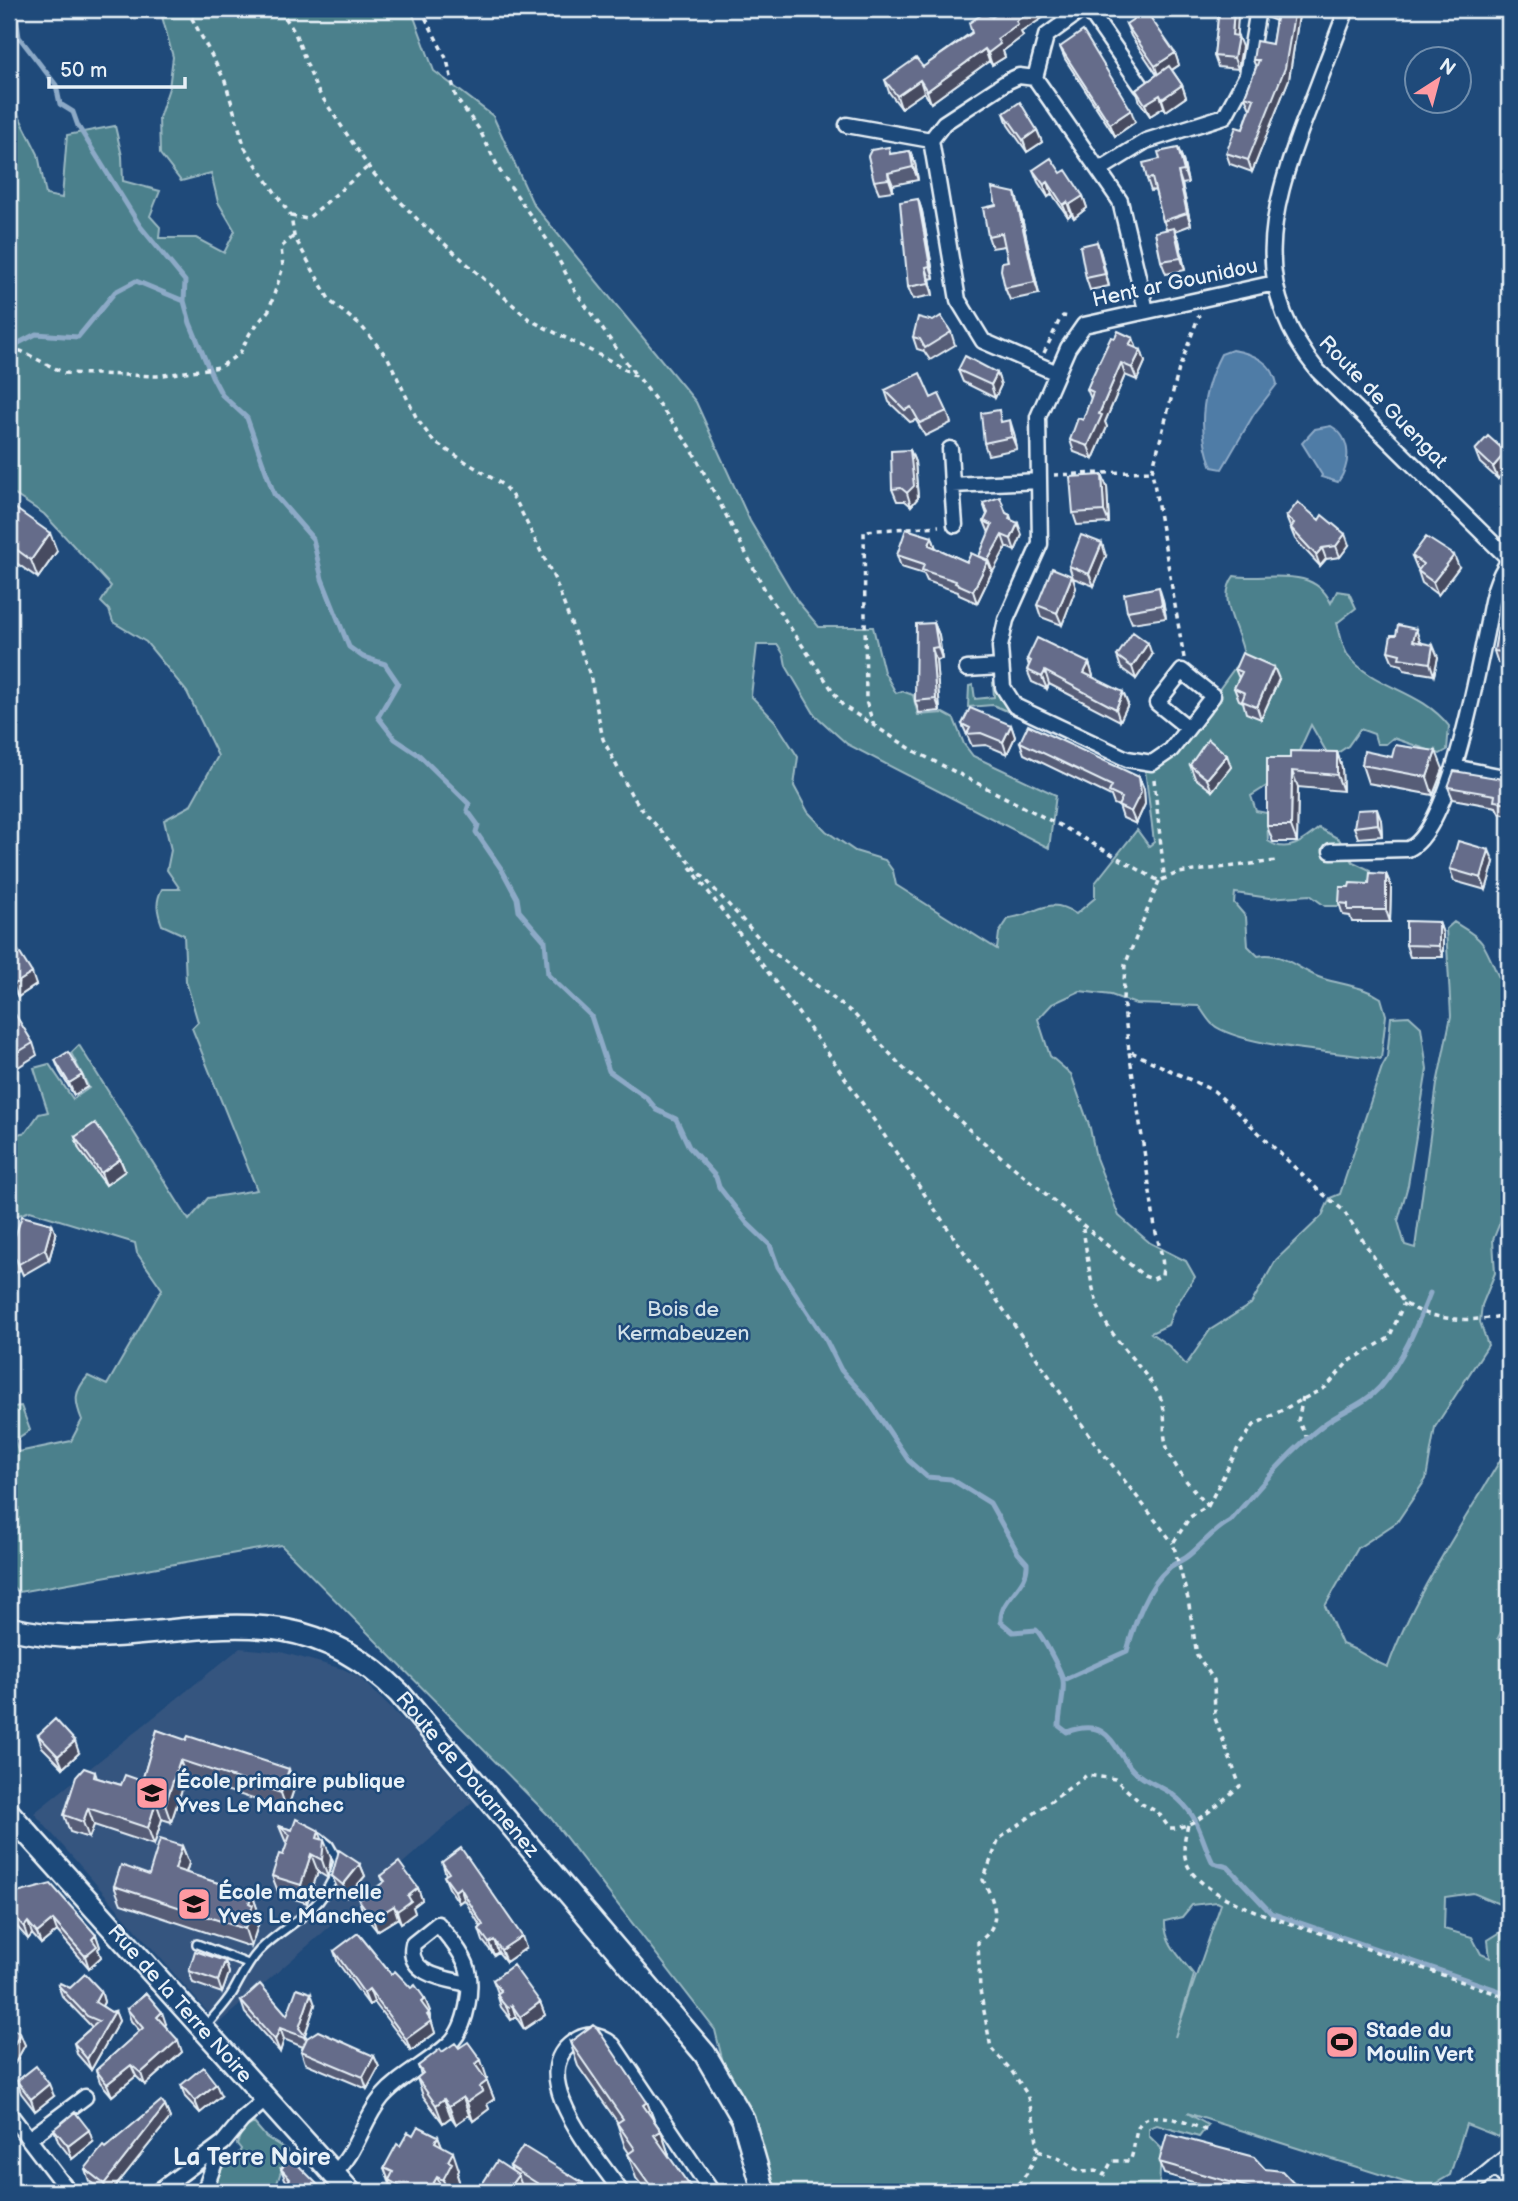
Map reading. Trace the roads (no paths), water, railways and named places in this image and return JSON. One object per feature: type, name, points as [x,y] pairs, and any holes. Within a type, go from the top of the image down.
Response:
[{"type":"main road","name":"Route de Douarnenez","points":[[9,1628],[63,1637],[212,1627],[278,1628],[331,1643],[369,1665],[399,1693],[705,2054],[743,2119],[764,2192]]},
{"type":"main road","name":"Rue de la Terre Noire","points":[[9,1813],[202,2031],[350,2192]]},
{"type":"street","points":[[1035,78],[1046,36],[1086,9],[1142,87]]},
{"type":"street","points":[[1099,170],[1153,138],[1225,116],[1248,75],[1258,9]]},
{"type":"street","name":"Route de Guengat","points":[[1347,9],[1276,204],[1271,246],[1275,283],[1288,327],[1318,371],[1509,560]]},
{"type":"street","points":[[1057,373],[983,341],[958,300],[931,140],[944,123],[1008,81],[1019,76],[1035,78],[1121,201],[1146,310]]},
{"type":"street","points":[[847,125],[931,140]]},
{"type":"street","name":"Hent ar Gounidou","points":[[1188,728],[1165,757],[1152,763],[1127,758],[1015,706],[1006,695],[1000,667],[1003,629],[1040,544],[1038,417],[1057,373],[1084,325],[1275,283]]},
{"type":"street","points":[[950,449],[955,525]]},
{"type":"street","points":[[952,485],[1039,478]]},
{"type":"street","points":[[1331,851],[1392,850],[1416,846],[1442,806],[1454,767],[1495,586],[1509,560]]},
{"type":"street","points":[[967,669],[1000,667]]},
{"type":"street","points":[[1182,671],[1213,696],[1188,728],[1157,703],[1182,671]]},
{"type":"street","points":[[1454,767],[1509,778]]},
{"type":"street","points":[[334,2174],[348,2159],[384,2095],[455,2038],[464,2016],[468,1984],[465,1960],[438,1924],[413,1944],[412,1958],[420,1969],[468,1984]]},
{"type":"street","points":[[621,2192],[563,2104],[554,2081],[554,2070],[563,2053],[583,2037],[598,2036],[613,2045],[712,2192]]},
{"type":"street","points":[[29,2138],[85,2097]]},
{"type":"street","points":[[157,2192],[213,2151],[265,2100]]},
{"type":"street","points":[[9,2113],[69,2192]]},
{"type":"street","points":[[204,2192],[215,2162],[213,2151]]},
{"type":"street","points":[[1464,2192],[1509,2155]]},
{"type":"street","points":[[1494,2166],[1509,2182]]},
{"type":"lane","points":[[202,2031],[233,1993],[248,1964],[271,1940],[304,1918],[331,1885],[338,1861],[335,1853],[307,1828]]},
{"type":"lane","points":[[197,1944],[248,1964]]},
{"type":"waterway","points":[[15,9],[19,37],[56,85],[60,104],[73,112],[78,126],[140,226],[185,281],[184,301],[190,323],[212,376],[222,395],[247,418],[274,494],[313,539],[322,579],[349,647],[363,657],[385,664],[398,683],[378,717],[395,739],[419,755],[469,804],[467,810],[478,825],[476,832],[502,870],[517,898],[519,911],[545,941],[548,975],[591,1016],[609,1071],[647,1098],[657,1110],[676,1119],[689,1147],[716,1177],[719,1187],[747,1223],[770,1245],[778,1267],[826,1340],[841,1370],[868,1400],[909,1461],[927,1477],[951,1479],[990,1503],[1018,1553],[1027,1563],[1024,1579],[1004,1606],[1001,1622],[1013,1632],[1036,1630],[1046,1645],[1063,1680],[1059,1726],[1067,1732],[1093,1728],[1109,1738],[1134,1771],[1181,1802],[1194,1818],[1213,1863],[1228,1867],[1271,1913],[1509,1994]]},
{"type":"waterway","points":[[9,348],[36,334],[78,337],[115,292],[136,281],[184,301]]},
{"type":"waterway","points":[[1063,1680],[1127,1651],[1142,1606],[1161,1576],[1230,1521],[1297,1447],[1330,1420],[1367,1399],[1380,1387],[1415,1330],[1430,1293]]},
{"type":"place","name":"École primaire publique Yves Le Manchec","points":[[152,1793]]},
{"type":"place","name":"École maternelle Yves Le Manchec","points":[[194,1904]]},
{"type":"place","name":"Stade du Moulin Vert","points":[[1342,2042]]},
{"type":"district","name":"La Terre Noire","points":[[252,2157]]},
{"type":"park label","name":"Bois de Kermabeuzen","points":[[683,1321]]}]
